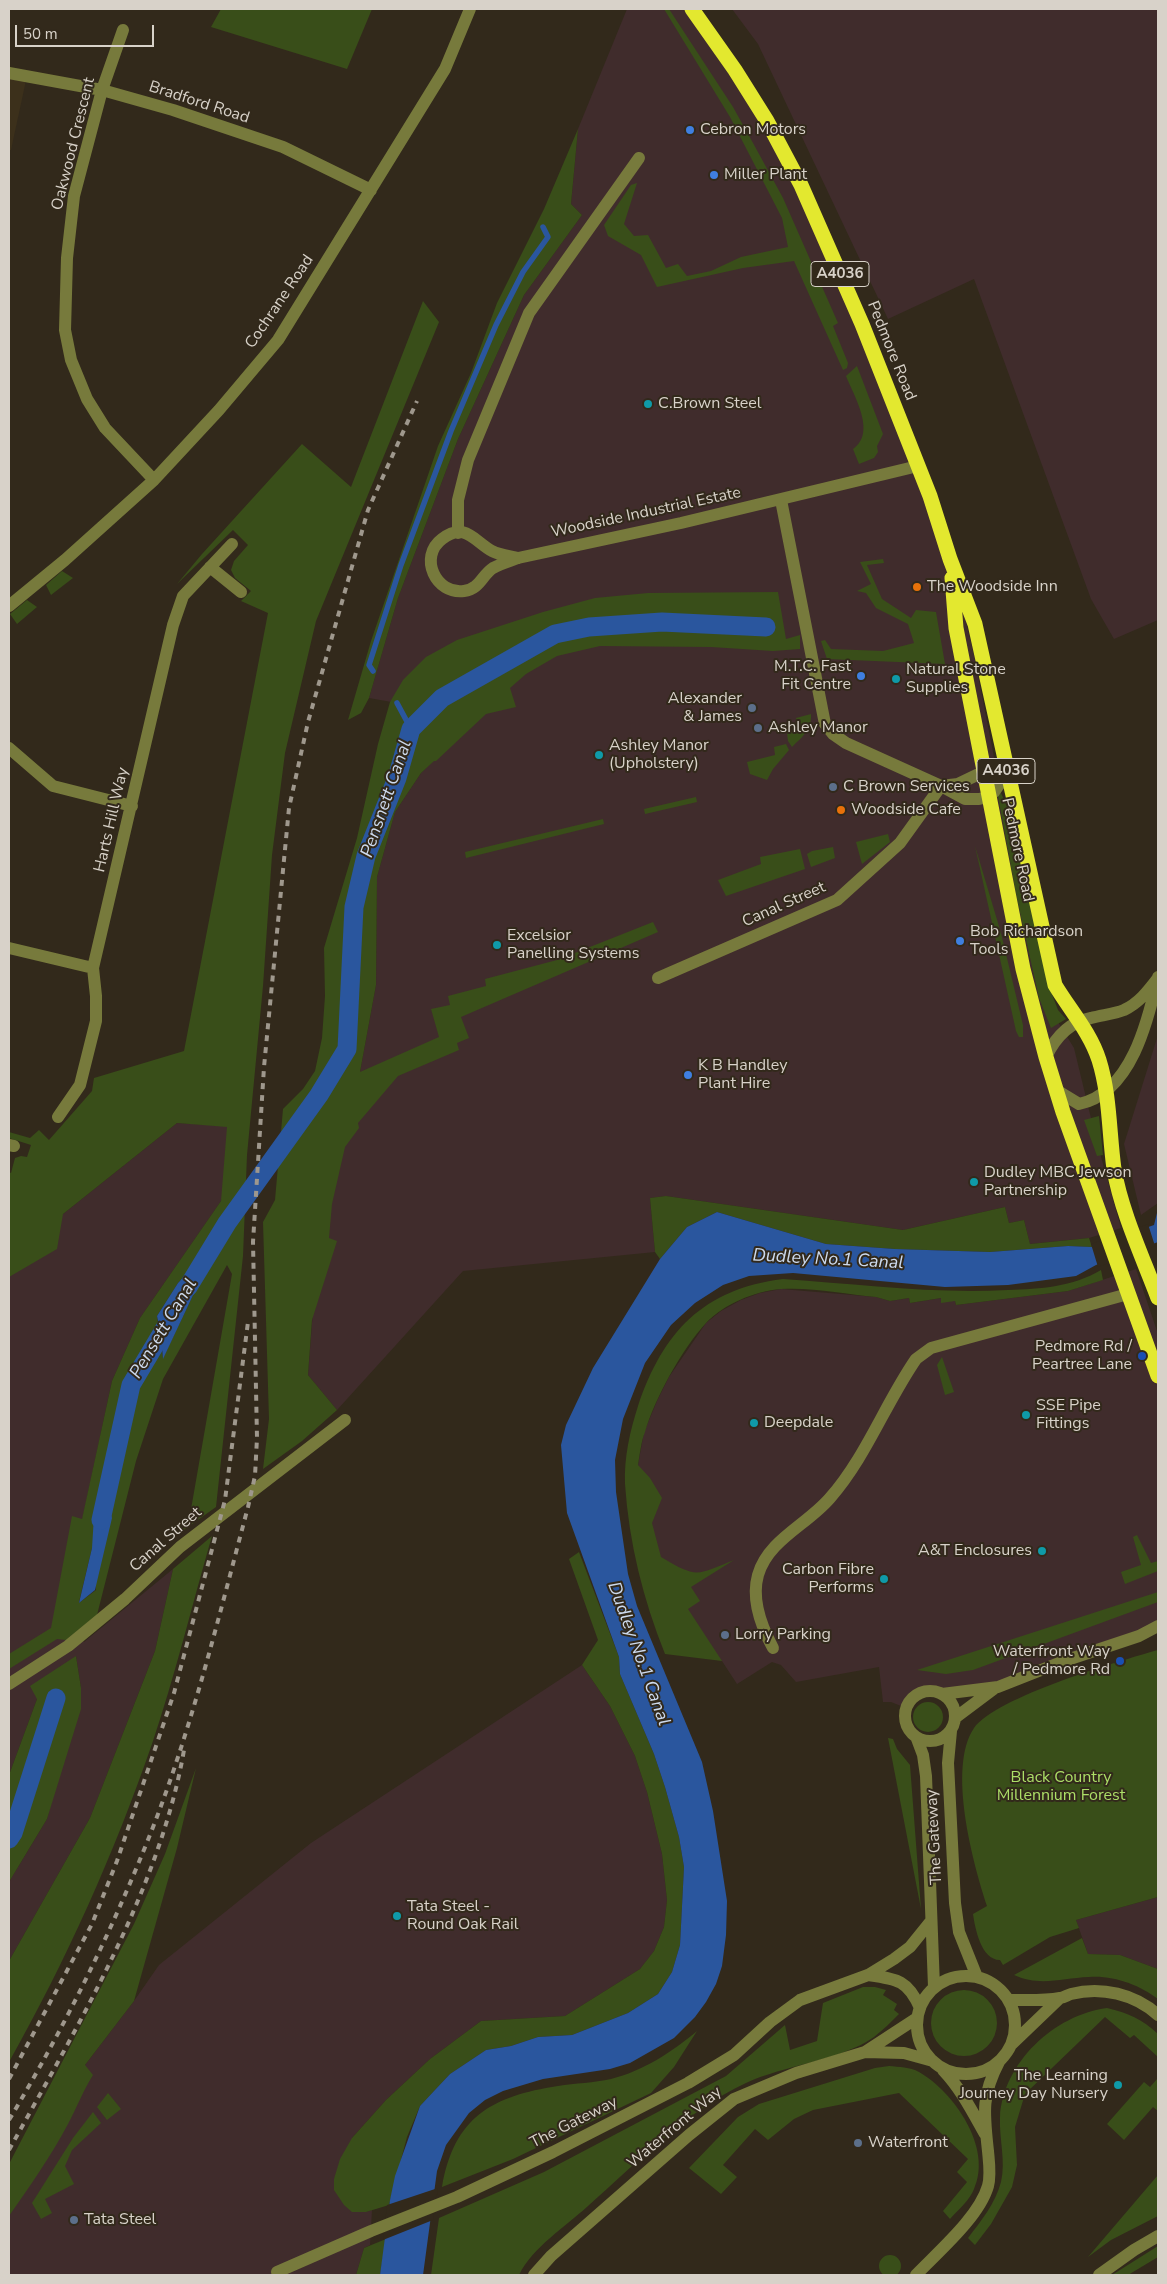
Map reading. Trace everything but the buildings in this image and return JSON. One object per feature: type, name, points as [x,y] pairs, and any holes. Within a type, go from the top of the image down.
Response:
[{"type":"highway","name":"Pedmore Road","points":[[692,9],[735,70],[767,121],[801,185],[862,324],[918,466],[975,624],[1055,985],[1078,1022]]},
{"type":"highway","name":"Pedmore Road","points":[[950,559],[956,628],[983,772],[1023,969],[1046,1056]]},
{"type":"highway","name":"A4036","points":[[1078,1022],[1085,1030],[1096,1052],[1106,1090],[1115,1170],[1130,1225],[1158,1298]]},
{"type":"highway","name":"A4036","points":[[1046,1056],[1056,1090],[1128,1294]]},
{"type":"highway","points":[[1128,1294],[1158,1376]]},
{"type":"street","name":"Cochrane Road","points":[[9,606],[65,560],[154,480],[219,410],[278,340],[445,69],[470,9]]},
{"type":"street","name":"Oakwood Crescent","points":[[123,30],[102,90],[74,196],[67,258],[65,330],[71,360],[87,399],[106,428],[154,480]]},
{"type":"street","name":"Bradford Road","points":[[9,73],[102,90],[173,110],[282,148],[371,190]]},
{"type":"street","points":[[458,533],[458,500],[468,460],[530,314],[639,158]]},
{"type":"street","name":"Woodside Industrial Estate","points":[[518,558],[493,551],[477,538],[468,534],[458,533],[441,540],[431,556],[433,575],[444,587],[456,592],[475,588],[494,568],[518,558],[681,524],[918,466]]},
{"type":"street","points":[[781,500],[825,724],[833,734],[846,743],[941,786],[965,799],[988,797],[994,792],[1007,773]]},
{"type":"street","name":"Harts Hill Way","points":[[58,1117],[80,1085],[96,1021],[93,968],[173,625],[183,596],[232,544]]},
{"type":"street","points":[[210,567],[241,592]]},
{"type":"street","points":[[9,748],[53,786],[132,806]]},
{"type":"street","points":[[941,786],[958,784],[983,772],[1007,773]]},
{"type":"street","name":"Canal Street","points":[[658,978],[837,900],[900,843],[941,786]]},
{"type":"street","points":[[9,948],[93,968]]},
{"type":"street","points":[[1046,1056],[1059,1036],[1078,1022],[1124,1010],[1140,1001],[1158,978]]},
{"type":"street","points":[[1056,1090],[1079,1104],[1094,1101],[1106,1090],[1130,1063],[1155,998],[1158,978]]},
{"type":"street","points":[[773,1648],[764,1632],[757,1610],[756,1594],[758,1575],[768,1554],[828,1500],[845,1480],[916,1359],[931,1348],[1128,1294]]},
{"type":"street","name":"Canal Street","points":[[9,1684],[68,1646],[125,1599],[180,1547],[345,1420]]},
{"type":"street","name":"The Gateway","points":[[955,1718],[998,1687],[1064,1661],[1139,1636],[1158,1626]]},
{"type":"street","name":"The Gateway","points":[[1139,1636],[1158,1634]]},
{"type":"street","name":"The Gateway","points":[[934,1987],[926,1776],[923,1755],[917,1739],[907,1728],[905,1721],[908,1703],[922,1692],[931,1691],[942,1694],[998,1687]]},
{"type":"street","points":[[917,1739],[932,1742],[951,1731],[955,1718],[953,1707],[942,1694]]},
{"type":"street","name":"The Gateway","points":[[951,1731],[948,1763],[955,1903],[959,1932],[977,1977]]},
{"type":"street","name":"The Gateway","points":[[277,2272],[371,2231],[457,2197],[553,2152],[688,2083],[734,2055],[770,2022],[800,2000],[868,1975],[910,1947],[931,1921]]},
{"type":"street","points":[[868,1975],[903,1982],[914,1994],[919,2013],[918,2034],[920,2041],[936,2064],[956,2084],[969,2104],[987,2139]]},
{"type":"street","points":[[934,1987],[954,1977],[977,1977],[995,1985],[1009,2000],[1060,1998],[1092,1991],[1117,1993],[1135,1999],[1158,2015]]},
{"type":"street","name":"Waterfront Way","points":[[865,2052],[919,2013],[934,1987]]},
{"type":"street","name":"Waterfront Way","points":[[534,2275],[551,2256],[689,2135],[734,2099],[796,2073],[865,2052],[904,2052],[936,2064],[949,2072],[968,2075],[982,2072],[1001,2060],[1012,2044],[1060,1998]]},
{"type":"street","name":"Waterfront Way","points":[[1009,2000],[1016,2022],[1012,2044]]},
{"type":"street","points":[[916,2275],[972,2215],[983,2200],[989,2184],[984,2102],[988,2085],[1001,2060]]},
{"type":"street","points":[[1099,2275],[1134,2250],[1158,2236]]},
{"type":"shaded area","points":[[627,9],[693,9],[813,209],[950,556],[974,655],[1001,793],[1055,1017],[1074,1048],[1096,1139],[1121,1228],[1089,1238],[1030,1244],[1024,1220],[1009,1223],[1005,1207],[903,1230],[666,1196],[650,1198],[655,1252],[463,1271],[337,1410],[308,1375],[322,1194],[360,1072],[376,985],[377,877],[395,812],[421,773],[434,760],[397,703],[369,698],[398,598],[458,439],[524,295],[582,215],[571,204],[578,129]]},
{"type":"shaded area","points":[[732,9],[1158,9],[1158,620],[1114,639],[1091,599],[974,279],[888,319],[758,44]]},
{"type":"shaded area","points":[[9,73],[25,76],[25,85],[11,150],[9,150]]},
{"type":"shaded area","points":[[1158,1035],[1158,1203],[1141,1215],[1124,1144]]},
{"type":"shaded area","points":[[177,1123],[227,1126],[247,1155],[221,1201],[140,1318],[112,1381],[75,1554],[66,1639],[76,1631],[84,1642],[173,1569],[155,1651],[90,1818],[9,1961],[9,1882],[47,1819],[81,1688],[76,1656],[37,1699],[9,1775],[9,1236],[28,1242]]},
{"type":"shaded area","points":[[1136,1269],[1158,1334],[1158,1626],[998,1687],[922,1692],[914,1697],[906,1708],[891,1702],[883,1702],[879,1667],[796,1682],[781,1665],[772,1662],[737,1684],[722,1661],[688,1655],[662,1607],[638,1465],[644,1432],[657,1401],[669,1377],[706,1323],[721,1311],[741,1300],[760,1293],[781,1289],[876,1297],[890,1301],[909,1298],[910,1303],[941,1298],[955,1301],[956,1305],[1068,1291]]},
{"type":"shaded area","points":[[582,1665],[610,1706],[635,1756],[647,1792],[662,1854],[667,1900],[664,1927],[654,1951],[640,1969],[565,2016],[481,2021],[430,2059],[386,2100],[352,2138],[366,2212],[372,2210],[370,2245],[364,2248],[356,2275],[9,2275],[9,2182],[85,2065],[159,1965],[311,1843]]},
{"type":"shaded area","points":[[1158,1897],[1158,1969],[1120,1955],[1088,1954],[1076,1920]]},
{"type":"green space","points":[[221,9],[372,9],[347,69],[211,27]]},
{"type":"green space","points":[[664,9],[669,9],[733,107],[783,198],[838,323],[833,326],[848,363],[847,368],[843,370],[794,261],[743,268],[657,287],[641,255],[608,236],[604,225],[631,185],[637,183],[624,224],[634,236],[648,235],[666,268],[678,264],[687,276],[711,271],[741,257],[788,247],[782,218],[730,117]]},
{"type":"green space","points":[[578,129],[571,204],[582,215],[524,295],[458,439],[398,598],[369,698],[361,713],[348,720],[371,641],[438,446],[471,373],[497,303],[544,209]]},
{"type":"green space","points":[[423,301],[439,322],[316,621],[285,753],[272,855],[263,986],[247,1155],[243,1256],[216,1507],[181,1532],[190,1515],[232,1274],[227,1265],[163,1379],[136,1461],[97,1615],[66,1640],[57,1639],[9,1669],[9,1654],[51,1628],[72,1516],[82,1519],[112,1381],[140,1318],[221,1201],[227,1127],[177,1123],[63,1214],[57,1249],[9,1277],[9,1172],[11,1173],[15,1158],[27,1157],[31,1145],[9,1138],[9,1132],[30,1138],[39,1130],[49,1140],[92,1091],[94,1078],[184,1051],[268,613],[241,601],[251,591],[235,578],[231,570],[234,561],[248,545],[233,530],[177,584],[302,444],[351,487]],"holes":[[[212,1262],[195,1291],[163,1358],[157,1316],[178,1283],[195,1265]],[[92,1548],[96,1590],[79,1603],[79,1602]]]},
{"type":"green space","points":[[857,366],[883,434],[877,446],[878,452],[874,458],[859,464],[853,449],[860,442],[863,434],[862,414],[846,376]]},
{"type":"green space","points":[[883,559],[884,563],[867,565],[882,599],[911,618],[916,610],[936,612],[945,664],[827,659],[821,641],[825,640],[831,649],[883,651],[914,643],[908,624],[876,608],[866,593],[857,591],[871,584],[860,562]]},
{"type":"green space","points":[[62,571],[73,578],[51,595],[46,585]]},
{"type":"green space","points":[[778,592],[786,639],[800,635],[800,649],[773,651],[711,647],[600,646],[557,656],[526,674],[510,688],[516,707],[486,714],[421,773],[395,812],[377,877],[376,985],[360,1072],[439,1037],[431,1009],[450,1005],[448,996],[486,986],[485,979],[557,960],[653,922],[658,932],[461,1017],[469,1038],[457,1043],[459,1050],[398,1076],[358,1123],[359,1128],[345,1147],[332,1204],[329,1238],[337,1241],[312,1320],[308,1375],[337,1410],[302,1441],[263,1469],[269,1419],[263,1222],[275,1200],[283,1109],[303,1089],[315,1071],[322,1038],[325,996],[324,948],[357,838],[378,744],[390,702],[403,680],[426,657],[457,640],[543,612],[595,598],[648,593]]},
{"type":"green space","points":[[27,600],[37,607],[17,624],[10,614]]},
{"type":"green space","points":[[811,714],[808,729],[792,747],[788,741],[787,733],[798,729],[796,718]]},
{"type":"green space","points":[[786,744],[789,750],[773,769],[767,780],[750,774],[747,762],[775,755],[774,747]]},
{"type":"green space","points":[[1001,793],[1010,813],[1050,989],[1058,1010],[1066,1019],[1051,1028],[1039,998],[1017,899],[998,796]]},
{"type":"green space","points":[[696,797],[697,802],[645,814],[644,809]]},
{"type":"green space","points":[[603,819],[604,824],[466,858],[465,852]]},
{"type":"green space","points":[[888,834],[890,842],[862,864],[856,842]]},
{"type":"green space","points":[[975,846],[1001,933],[1023,1025],[1023,1037],[1019,1037],[1016,1031]]},
{"type":"green space","points":[[833,847],[835,858],[811,867],[807,854],[812,851]]},
{"type":"green space","points":[[800,849],[805,869],[726,896],[718,880],[761,864],[760,857]]},
{"type":"green space","points":[[1099,1116],[1103,1155],[1097,1156],[1084,1120]]},
{"type":"green space","points":[[666,1196],[903,1230],[1005,1207],[1009,1223],[1024,1220],[1030,1244],[1089,1238],[1092,1247],[1068,1246],[990,1252],[895,1249],[826,1244],[717,1212],[687,1227],[660,1259],[655,1252],[650,1198]]},
{"type":"green space","points":[[1101,1270],[1103,1280],[1068,1291],[956,1305],[955,1301],[941,1303],[941,1298],[910,1303],[909,1298],[890,1301],[876,1297],[829,1291],[805,1289],[771,1290],[731,1304],[713,1316],[688,1346],[662,1389],[644,1436],[638,1465],[650,1478],[662,1498],[652,1523],[661,1557],[690,1572],[712,1569],[734,1560],[691,1587],[700,1601],[688,1609],[722,1661],[665,1654],[650,1613],[638,1570],[627,1506],[625,1464],[632,1425],[648,1380],[660,1356],[690,1318],[709,1304],[730,1293],[755,1284],[783,1279],[923,1290],[979,1291],[1032,1289],[1068,1284]]},
{"type":"green space","points":[[942,1357],[954,1392],[945,1395],[937,1365]]},
{"type":"green space","points":[[1137,1535],[1151,1563],[1158,1561],[1158,1571],[1125,1584],[1121,1572],[1141,1565],[1133,1537]]},
{"type":"green space","points":[[212,1536],[152,1744],[122,1826],[69,1946],[9,2062],[9,1961],[90,1818],[155,1651],[173,1569]]},
{"type":"green space","points":[[579,1552],[619,1657],[620,1674],[654,1754],[679,1837],[684,1867],[680,1945],[672,1972],[658,1994],[628,2013],[572,2035],[538,2037],[511,2046],[486,2050],[450,2074],[420,2106],[407,2137],[389,2205],[366,2212],[352,2212],[344,2205],[334,2190],[334,2179],[340,2159],[352,2138],[386,2100],[430,2059],[481,2021],[565,2016],[640,1969],[654,1951],[664,1927],[667,1900],[662,1854],[647,1792],[635,1756],[610,1706],[582,1665],[598,1640],[569,1559]]},
{"type":"green space","points":[[1158,1592],[1158,1602],[973,1670],[946,1674],[917,1670]]},
{"type":"green space","name":"Black Country Millennium Forest","points":[[1158,1650],[1158,1897],[1076,1920],[1079,1928],[1050,1937],[1003,1965],[1000,1960],[993,1959],[988,1955],[984,1949],[977,1935],[973,1914],[987,1906],[975,1866],[965,1816],[963,1791],[963,1767],[966,1745],[974,1728],[987,1716],[1007,1704],[1060,1681]]},
{"type":"green space","points":[[76,1656],[81,1688],[81,1709],[47,1819],[9,1882],[9,1775],[37,1699],[30,1686]]},
{"type":"green space","points":[[928,1702],[938,1707],[943,1717],[938,1727],[928,1732],[918,1727],[913,1717],[918,1707]]},
{"type":"green space","points":[[888,1738],[893,1739],[897,1749],[910,1765],[921,1909]]},
{"type":"green space","points":[[196,1768],[177,1848],[134,2001],[85,2065],[93,2075],[55,2148],[9,2216],[9,2164],[134,1924],[165,1854]]},
{"type":"green space","points":[[1082,1938],[1088,1954],[1120,1955],[1158,1969],[1158,1999],[1135,1985],[1117,1979],[1089,1977],[1033,1981],[1014,1975]]},
{"type":"green space","points":[[863,1987],[875,1987],[886,1990],[883,1995],[897,2004],[894,2010],[899,2014],[874,2037],[845,2052],[746,2083],[703,2108],[663,2139],[541,2246],[532,2255],[519,2275],[431,2275],[439,2218],[544,2172],[726,2076],[785,2025],[790,2050],[817,2041],[823,2003]]},
{"type":"green space","points":[[964,1990],[977,1993],[987,2000],[994,2010],[997,2023],[994,2036],[987,2046],[977,2053],[964,2056],[951,2053],[941,2046],[934,2036],[931,2023],[934,2010],[941,2000],[951,1993]]},
{"type":"green space","points":[[1107,2008],[1134,2017],[1158,2034],[1158,2057],[1134,2035],[1130,2038],[1105,2017],[1025,2094],[1015,2127],[1017,2165],[1012,2187],[991,2224],[975,2245],[968,2238],[983,2219],[1001,2182],[1003,2166],[1000,2117],[1003,2097],[1011,2078],[1021,2061],[1051,2031],[1068,2020],[1087,2012]]},
{"type":"green space","points":[[697,2031],[674,2067],[651,2093],[513,2159],[442,2187],[448,2163],[456,2143],[467,2127],[480,2114],[495,2104],[535,2090],[623,2076],[657,2060]]},
{"type":"green space","points":[[889,2066],[916,2070],[932,2081],[957,2107],[974,2139],[979,2173],[974,2189],[967,2201],[950,2219],[943,2211],[967,2182],[957,2172],[968,2159],[899,2093],[813,2110],[794,2119],[768,2140],[755,2129],[723,2165],[737,2177],[721,2194],[689,2168],[738,2117],[759,2104],[875,2068]]},
{"type":"green space","points":[[1158,2078],[1158,2111],[1153,2107],[1124,2140],[1107,2124],[1144,2082],[1150,2087]]},
{"type":"green space","points":[[108,2093],[121,2109],[107,2120],[97,2107]]},
{"type":"green space","points":[[93,2112],[101,2123],[72,2150],[65,2166],[74,2184],[45,2199],[52,2213],[41,2219],[32,2203],[73,2138]]},
{"type":"green space","points":[[1158,2175],[1158,2216],[1111,2240],[1088,2257]]},
{"type":"green space","points":[[386,2239],[380,2275],[356,2275],[364,2248]]},
{"type":"green space","points":[[1158,2246],[1158,2257],[1128,2275],[1112,2275]]},
{"type":"green space","points":[[890,2255],[898,2258],[901,2266],[898,2274],[890,2277],[882,2274],[879,2266],[882,2258]]},
{"type":"water","name":"Dudley No.1 Canal","points":[[1158,1209],[1158,1242],[1096,1265],[1076,1276],[1008,1285],[945,1287],[793,1273],[749,1276],[723,1285],[695,1303],[671,1325],[645,1363],[623,1419],[615,1460],[616,1492],[628,1574],[637,1606],[702,1762],[713,1811],[727,1901],[726,1935],[722,1966],[716,1984],[706,2002],[695,2017],[674,2038],[630,2063],[610,2069],[543,2079],[503,2091],[485,2100],[469,2113],[446,2145],[437,2171],[423,2275],[380,2275],[395,2176],[420,2106],[450,2074],[486,2050],[511,2046],[538,2037],[572,2035],[628,2013],[658,1994],[672,1972],[680,1945],[684,1867],[679,1837],[654,1754],[620,1674],[619,1657],[567,1513],[561,1445],[566,1425],[593,1368],[660,1259],[687,1227],[717,1212],[826,1244],[895,1249],[990,1252],[1068,1246],[1092,1247],[1154,1225]]},
{"type":"water","name":"Pensett Canal","points":[[212,1261],[195,1291],[163,1359],[157,1316],[178,1283],[195,1265]]},
{"type":"water","points":[[102,1485],[112,1518],[95,1590],[79,1603],[92,1548],[94,1516]]},
{"type":"pier","points":[[1148,1224],[1155,1246],[1098,1267],[1091,1244]]},
{"type":"pier","points":[[438,2188],[433,2220],[383,2240],[387,2205]]},
{"type":"waterway","points":[[373,671],[369,665],[401,565],[451,431],[496,325],[523,272],[548,237],[543,227]]},
{"type":"waterway","name":"Pensnett Canal","points":[[188,1287],[227,1223],[319,1095],[347,1049],[354,907],[366,856],[397,778],[411,729],[442,698],[555,634],[589,627],[662,622],[766,627]]},
{"type":"waterway","points":[[397,703],[411,729]]},
{"type":"waterway","name":"Pensett Canal","points":[[101,1520],[131,1385],[174,1313]]},
{"type":"waterway","name":"Pensett Canal","points":[[9,1839],[13,1833],[56,1698]]},
{"type":"railway","points":[[9,2120],[70,2011],[106,1937],[155,1822],[194,1705],[248,1507],[255,1476],[257,1438],[253,1242],[264,1067],[289,808],[308,722],[368,510],[417,401]]},
{"type":"railway","points":[[9,2079],[92,1924],[117,1861],[174,1693],[225,1500],[248,1322]]},
{"type":"railway","points":[[9,2150],[88,2006],[136,1905],[156,1854],[172,1802],[184,1750]]},
{"type":"place","name":"Cebron Motors","points":[[690,130]]},
{"type":"place","name":"Miller Plant","points":[[714,175]]},
{"type":"place","name":"C.Brown Steel","points":[[648,404]]},
{"type":"place","name":"The Woodside Inn","points":[[917,587]]},
{"type":"place","name":"M.T.C. Fast Fit Centre","points":[[861,676]]},
{"type":"place","name":"Natural Stone Supplies","points":[[896,679]]},
{"type":"place","name":"Alexander & James","points":[[752,708]]},
{"type":"place","name":"Ashley Manor","points":[[758,728]]},
{"type":"place","name":"Ashley Manor (Upholstery)","points":[[599,755]]},
{"type":"place","name":"C Brown Services","points":[[833,787]]},
{"type":"place","name":"Woodside Cafe","points":[[841,810]]},
{"type":"place","name":"Bob Richardson Tools","points":[[960,941]]},
{"type":"place","name":"Excelsior Panelling Systems","points":[[497,945]]},
{"type":"place","name":"K B Handley Plant Hire","points":[[688,1075]]},
{"type":"place","name":"Dudley MBC Jewson Partnership","points":[[974,1182]]},
{"type":"place","name":"Pedmore Rd / Peartree Lane","points":[[1142,1356]]},
{"type":"place","name":"SSE Pipe Fittings","points":[[1026,1415]]},
{"type":"place","name":"Deepdale","points":[[754,1423]]},
{"type":"place","name":"A&T Enclosures","points":[[1042,1551]]},
{"type":"place","name":"Carbon Fibre Performs","points":[[884,1579]]},
{"type":"place","name":"Lorry Parking","points":[[725,1635]]},
{"type":"place","name":"Waterfront Way / Pedmore Rd","points":[[1120,1661]]},
{"type":"place","name":"Tata Steel - Round Oak Rail","points":[[397,1916]]},
{"type":"place","name":"The Learning Journey Day Nursery","points":[[1118,2085]]},
{"type":"place","name":"Waterfront","points":[[858,2143]]},
{"type":"place","name":"Tata Steel","points":[[74,2220]]}]
